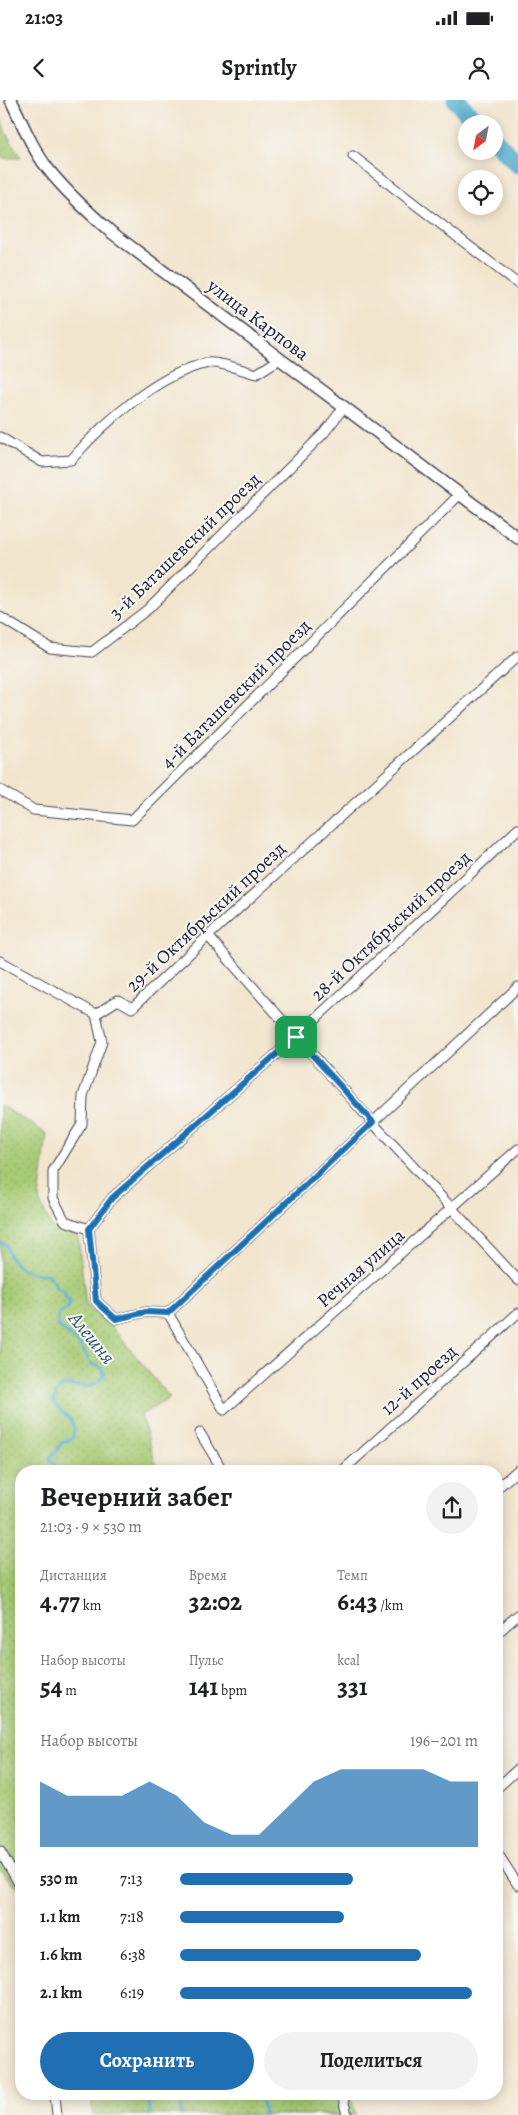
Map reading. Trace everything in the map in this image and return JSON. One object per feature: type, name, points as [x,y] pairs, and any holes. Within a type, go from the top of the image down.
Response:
[{"type":"main road","name":"улица Карпова","points":[[11,100],[32,143],[47,167],[84,209],[111,232],[461,493],[518,538]]},
{"type":"street","points":[[353,156],[518,284]]},
{"type":"street","points":[[0,437],[42,462],[71,460],[92,435],[132,402],[174,376],[210,362],[256,374],[280,359]]},
{"type":"street","name":"3-й Баташевский проезд","points":[[0,617],[50,648],[92,652],[148,609],[324,433],[344,407]]},
{"type":"street","name":"4-й Баташевский проезд","points":[[0,790],[34,810],[132,820],[461,493]]},
{"type":"street","name":"29-й Октябрьский проезд","points":[[96,1014],[118,1000],[132,1008],[208,936],[518,656]]},
{"type":"street","name":"28-й Октябрьский проезд","points":[[89,1229],[112,1198],[296,1037],[518,829]]},
{"type":"street","points":[[208,936],[296,1037],[518,1280]]},
{"type":"street","points":[[0,961],[96,1014],[102,1042],[83,1096],[82,1124],[53,1170],[53,1198],[65,1221],[89,1229],[96,1301],[116,1319],[146,1312],[168,1313],[518,987]]},
{"type":"street","name":"Речная улица","points":[[168,1313],[224,1410],[518,1149]]},
{"type":"street","name":"12-й проезд","points":[[349,1465],[518,1312]]},
{"type":"street","points":[[200,1433],[219,1465]]},
{"type":"street","points":[[503,1483],[518,1470]]},
{"type":"street","points":[[503,1628],[518,1615]]},
{"type":"street","points":[[503,1783],[518,1769]]},
{"type":"street","points":[[0,1851],[15,1877]]},
{"type":"street","points":[[503,1862],[518,1885]]},
{"type":"street","points":[[56,2100],[57,2115]]},
{"type":"street","points":[[343,2100],[347,2115]]},
{"type":"green space","points":[[0,115],[6,133],[21,158],[0,158]]},
{"type":"green space","points":[[0,1105],[47,1134],[39,1200],[52,1228],[78,1236],[86,1305],[112,1327],[170,1398],[141,1415],[156,1465],[15,1465],[15,1886],[0,1870]]},
{"type":"green space","points":[[92,2100],[352,2100],[356,2115],[93,2115]]},
{"type":"waterway","points":[[456,100],[470,115]]},
{"type":"waterway","points":[[503,149],[518,164]]},
{"type":"waterway","name":"Алешня","points":[[0,1243],[6,1244],[11,1257],[20,1267],[33,1273],[47,1274],[54,1282],[56,1288],[65,1292],[64,1297],[70,1301],[67,1309],[58,1314],[58,1326],[82,1348],[91,1365],[99,1366],[105,1373],[96,1384],[91,1386],[63,1386],[56,1394],[54,1401],[72,1422],[74,1429],[72,1439],[61,1443],[56,1453],[50,1456],[51,1462],[55,1465]]},
{"type":"waterway","points":[[146,2100],[149,2106],[149,2115]]},
{"type":"waterway","points":[[181,2100],[181,2115]]},
{"type":"waterway","name":"Алешня","points":[[262,2100],[264,2113],[262,2115]]},
{"type":"route","points":[[296,1037],[373,1122],[168,1313],[146,1312],[116,1319],[96,1301],[89,1229],[112,1198],[296,1037]]}]
